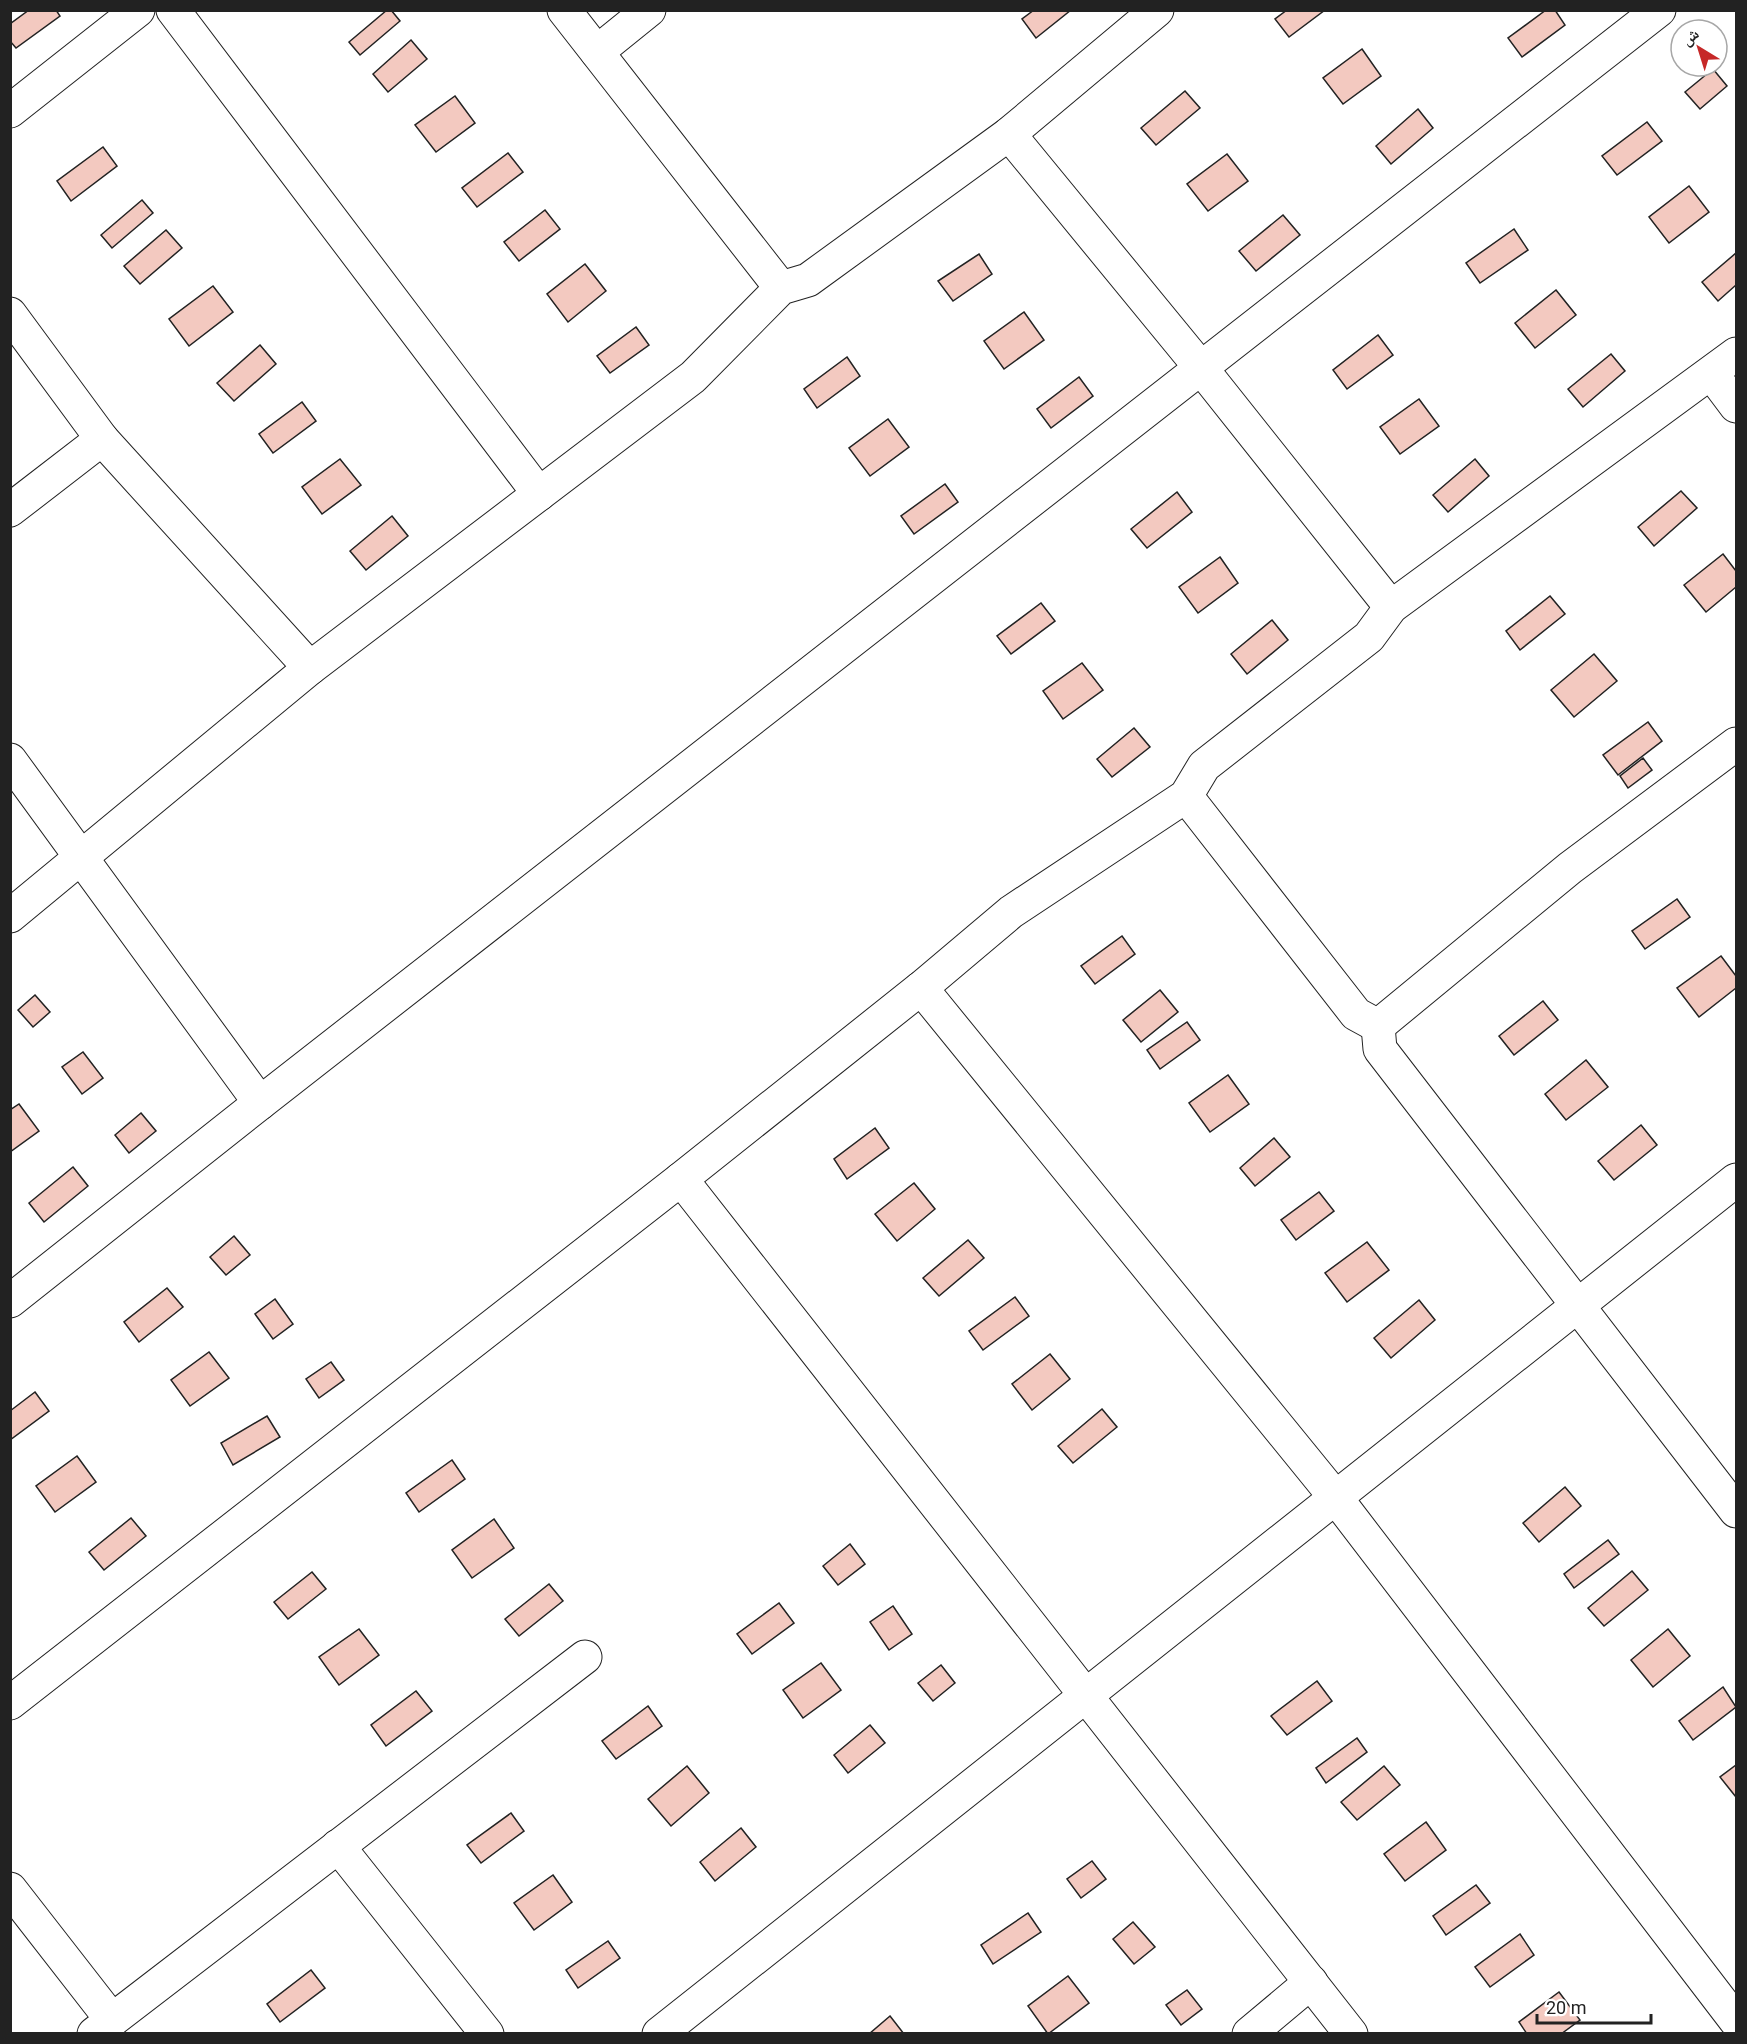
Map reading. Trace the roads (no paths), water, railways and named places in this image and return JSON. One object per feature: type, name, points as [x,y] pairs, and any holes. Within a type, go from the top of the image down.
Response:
[{"type":"street","points":[[10,111],[138,10]]},
{"type":"street","points":[[173,10],[539,494]]},
{"type":"street","points":[[564,10],[781,288]]},
{"type":"street","points":[[597,52],[649,10]]},
{"type":"street","points":[[10,916],[310,668],[693,377],[781,288],[808,280],[1009,134],[1157,10]]},
{"type":"street","points":[[10,1301],[1659,10]]},
{"type":"street","points":[[1009,134],[1201,368],[1391,607]]},
{"type":"street","points":[[10,314],[102,439],[310,668]]},
{"type":"street","points":[[10,1703],[681,1179],[921,988],[1011,912],[1186,796],[1204,766],[1369,637],[1391,607],[1724,364],[1737,405]]},
{"type":"street","points":[[10,510],[102,439]]},
{"type":"street","points":[[1378,1026],[1570,868],[1737,744]]},
{"type":"street","points":[[10,760],[260,1103]]},
{"type":"street","points":[[1186,796],[1356,1014],[1378,1026]]},
{"type":"street","points":[[921,988],[1336,1498],[1737,2020]]},
{"type":"street","points":[[1378,1026],[1380,1049],[1737,1511]]},
{"type":"street","points":[[681,1179],[1351,2034]]},
{"type":"street","points":[[659,2034],[1737,1180]]},
{"type":"street","points":[[10,1889],[103,2027],[585,1658]]},
{"type":"street","points":[[338,1846],[487,2034]]},
{"type":"street","points":[[1250,2034],[1311,1982]]}]
